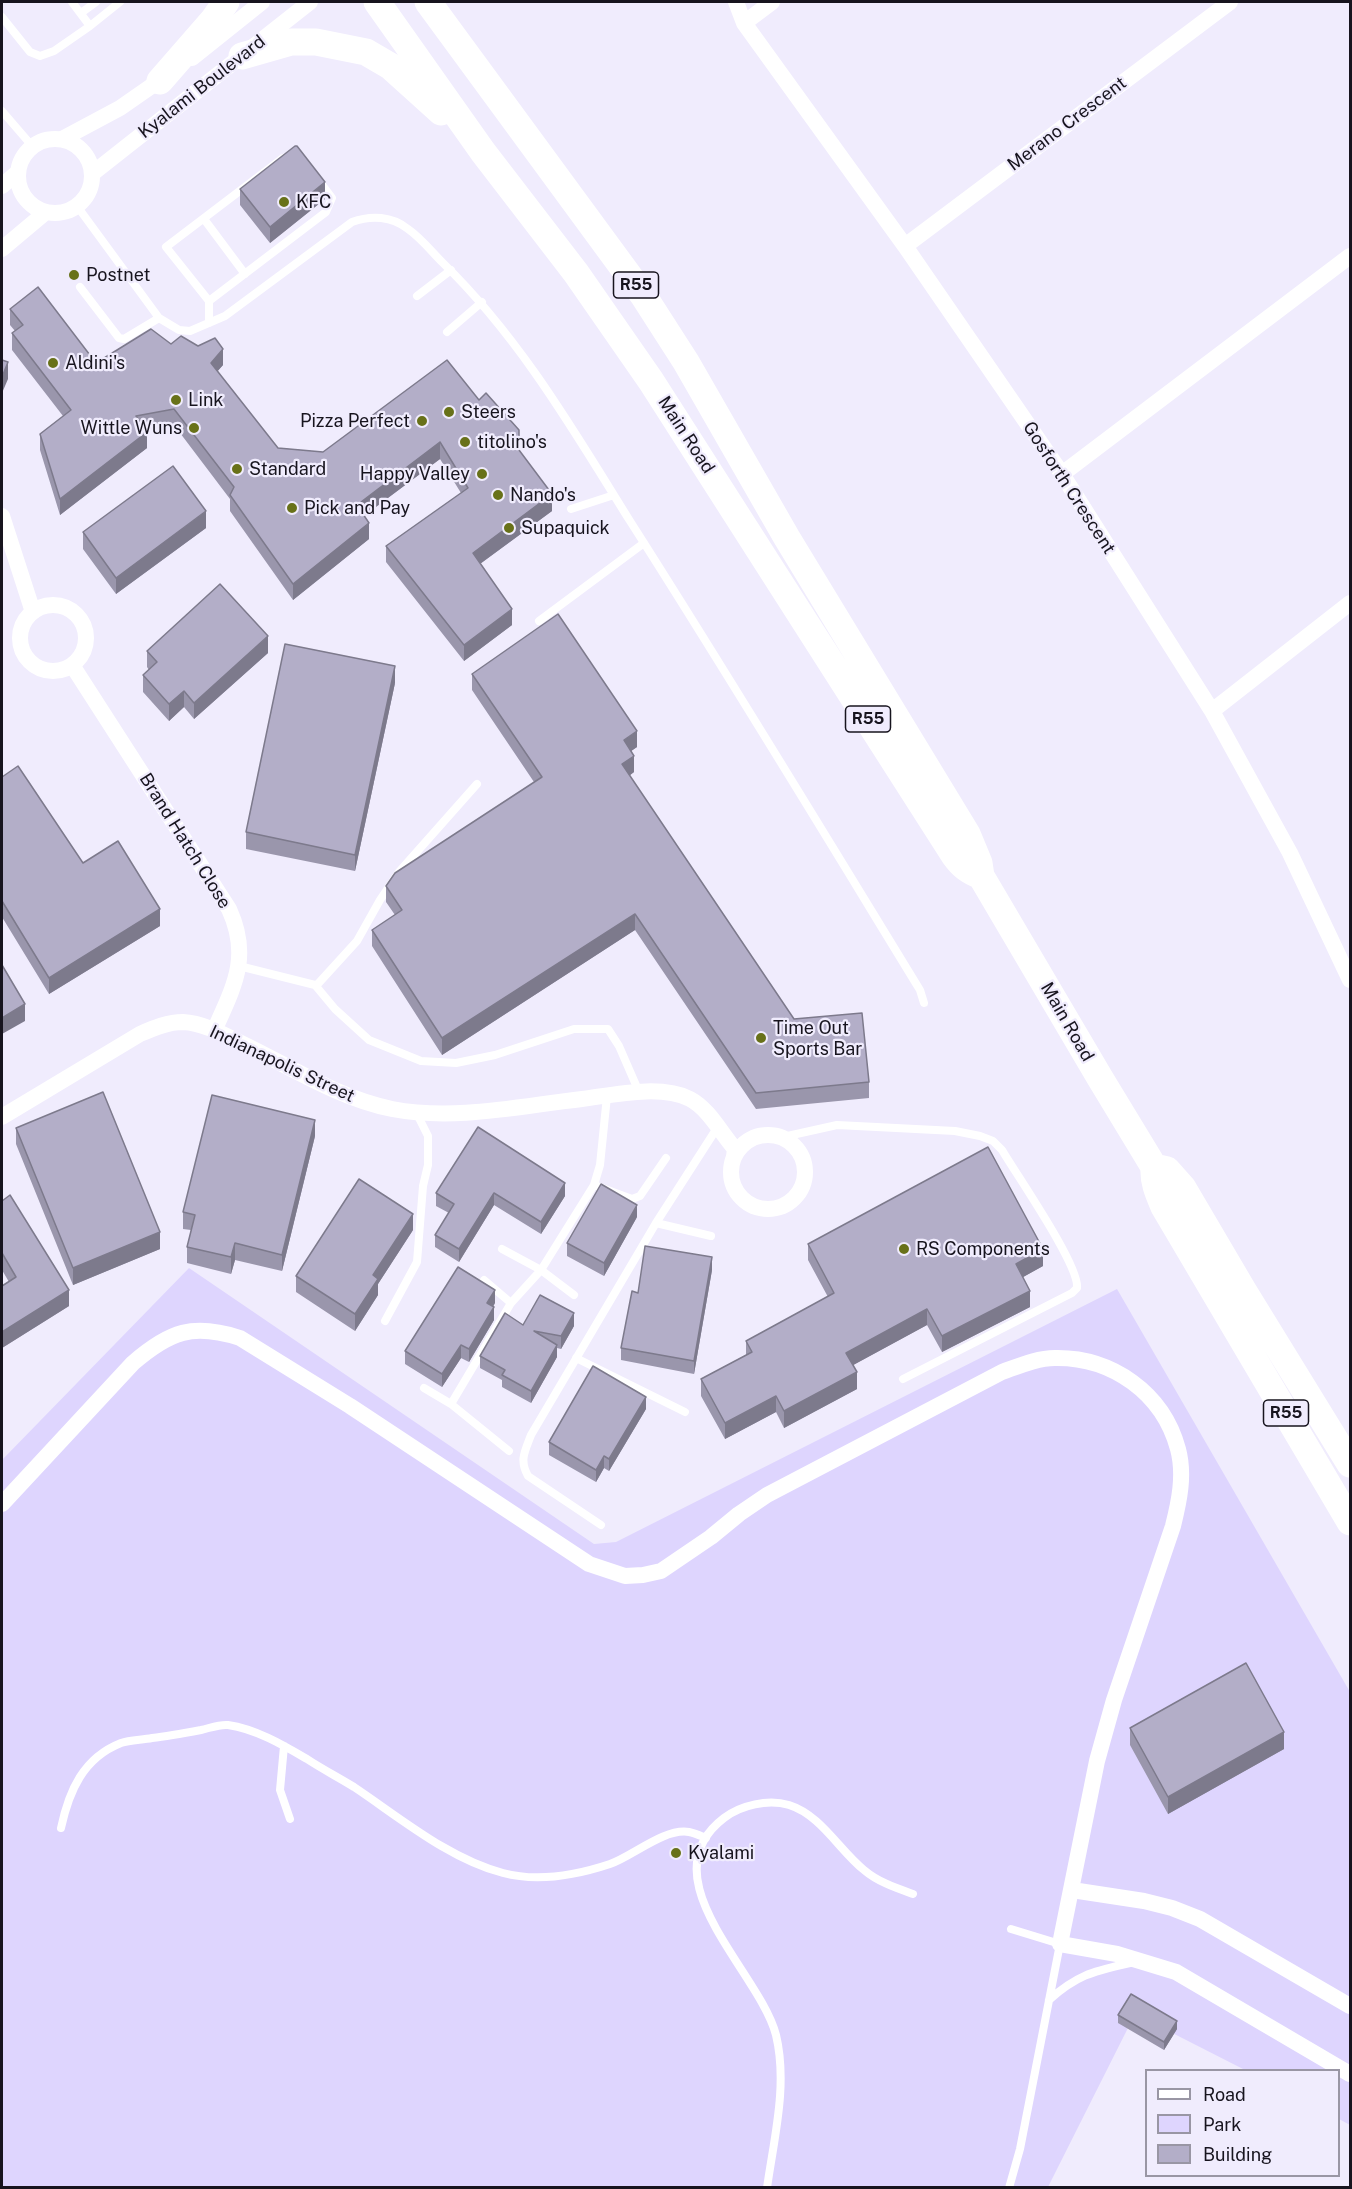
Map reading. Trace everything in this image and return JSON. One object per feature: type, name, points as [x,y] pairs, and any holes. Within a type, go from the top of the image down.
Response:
[{"type":"main road","points":[[160,81],[226,2]]},
{"type":"main road","name":"Main Road","points":[[377,2],[483,152],[576,273],[651,381],[954,855],[970,872],[981,876]]},
{"type":"main road","name":"Main Road","points":[[428,2],[637,286],[686,362],[787,538],[967,834],[979,863],[981,876],[1100,1078],[1154,1167],[1167,1170],[1183,1188],[1232,1297]]},
{"type":"main road","points":[[449,2],[462,48]]},
{"type":"main road","points":[[242,56],[291,42],[316,42],[366,52],[390,66],[483,152]]},
{"type":"main road","name":"R55","points":[[1232,1297],[1350,1464]]},
{"type":"main road","name":"R55","points":[[1232,1297],[1350,1522]]},
{"type":"street","name":"Kyalami Boulevard","points":[[33,147],[50,139],[62,139],[120,108],[218,38],[262,2]]},
{"type":"street","name":"Kyalami Boulevard","points":[[93,173],[310,2]]},
{"type":"street","name":"Gosforth Crescent","points":[[736,2],[744,23],[905,246],[1062,474],[1212,711],[1344,953],[1350,980]]},
{"type":"street","points":[[744,23],[772,2]]},
{"type":"street","name":"Merano Crescent","points":[[905,246],[1230,2]]},
{"type":"street","points":[[33,147],[21,160],[18,172],[18,184],[22,195],[30,205],[46,212],[54,214],[66,212],[86,197],[92,186],[93,173],[90,161],[83,151],[73,143],[62,139]]},
{"type":"street","points":[[2,186],[18,172]]},
{"type":"street","points":[[2,249],[46,212]]},
{"type":"street","points":[[1062,474],[1350,256]]},
{"type":"street","points":[[2,516],[33,612]]},
{"type":"street","points":[[1212,711],[1350,603]]},
{"type":"street","points":[[63,606],[80,619],[86,638],[85,648],[72,665],[63,670],[43,670],[26,658],[21,649],[21,628],[33,612],[43,607],[63,606]]},
{"type":"street","name":"Brand Hatch Close","points":[[72,665],[229,909],[237,927],[240,947],[239,966],[232,990],[214,1030]]},
{"type":"street","name":"Indianapolis Street","points":[[2,1117],[147,1031],[163,1024],[184,1022],[214,1030],[352,1098],[416,1112],[469,1113],[639,1092],[672,1093],[702,1106],[735,1149],[734,1157]]},
{"type":"street","points":[[772,1134],[783,1137],[801,1153],[806,1175],[803,1187],[787,1204],[765,1209],[753,1206],[743,1200],[736,1191],[731,1168],[734,1157],[749,1139],[772,1134]]},
{"type":"street","points":[[2,1504],[133,1363],[156,1344],[177,1334],[205,1330],[240,1338],[350,1406],[582,1560],[625,1576],[643,1575],[661,1571],[682,1558],[767,1495],[1002,1372],[1031,1362],[1054,1358],[1103,1365],[1123,1375],[1142,1390],[1168,1424],[1178,1450],[1181,1477],[1180,1498],[1173,1526],[1113,1700],[1097,1761],[1060,1944],[1143,1960],[1176,1972],[1350,2074]]},
{"type":"street","points":[[1072,1890],[1144,1901],[1172,1908],[1200,1919],[1350,2006]]},
{"type":"lane","points":[[72,2],[90,27]]},
{"type":"lane","points":[[81,13],[96,2]]},
{"type":"lane","points":[[2,17],[30,52],[40,56],[54,51],[90,27],[120,2]]},
{"type":"lane","points":[[2,111],[33,147]]},
{"type":"lane","points":[[209,301],[326,212],[332,198],[301,157],[292,155],[283,158],[166,247],[209,301],[209,324]]},
{"type":"lane","points":[[77,206],[159,318],[179,330],[190,331],[225,316],[352,222],[364,218],[388,219],[408,229],[482,302],[544,386],[644,543],[920,990],[924,1003]]},
{"type":"lane","points":[[204,219],[245,274]]},
{"type":"lane","points":[[417,296],[451,270]]},
{"type":"lane","points":[[80,287],[119,338],[124,339],[159,318]]},
{"type":"lane","points":[[447,332],[482,302]]},
{"type":"lane","points":[[571,509],[614,495]]},
{"type":"lane","points":[[539,621],[644,543]]},
{"type":"lane","points":[[316,986],[357,941],[399,872],[477,784]]},
{"type":"lane","points":[[239,966],[316,986],[335,1009],[369,1040],[421,1061],[456,1063],[495,1055],[574,1029],[609,1029],[620,1046],[639,1092]]},
{"type":"lane","points":[[451,1404],[511,1304],[541,1270],[594,1185],[600,1165],[607,1096]]},
{"type":"lane","points":[[385,1321],[417,1262],[423,1186],[428,1165],[428,1136],[416,1112]]},
{"type":"lane","points":[[783,1137],[837,1125],[955,1131],[993,1141],[1002,1150],[1055,1236],[1078,1281],[1077,1288],[1072,1293],[903,1379]]},
{"type":"lane","points":[[601,1525],[528,1476],[523,1466],[524,1453],[531,1435],[656,1223],[717,1128]]},
{"type":"lane","points":[[594,1185],[632,1199],[640,1196],[666,1158]]},
{"type":"lane","points":[[656,1223],[711,1236]]},
{"type":"lane","points":[[502,1249],[541,1270],[574,1295]]},
{"type":"lane","points":[[484,1280],[511,1304]]},
{"type":"lane","points":[[576,1358],[685,1412]]},
{"type":"lane","points":[[424,1388],[451,1404],[509,1451]]},
{"type":"lane","points":[[61,1828],[67,1803],[76,1782],[89,1763],[102,1753],[122,1743],[226,1725],[257,1733],[284,1746],[352,1786],[452,1851],[503,1873],[532,1876],[566,1875],[611,1863],[660,1838],[676,1833],[688,1832],[706,1838]]},
{"type":"lane","points":[[284,1746],[280,1790],[290,1819]]},
{"type":"lane","points":[[767,2187],[780,2095],[781,2065],[775,2033],[765,2009],[710,1917],[700,1894],[697,1870],[700,1850],[716,1824],[731,1813],[742,1808],[774,1804],[790,1806],[822,1827],[864,1870],[882,1882],[913,1894]]},
{"type":"lane","points":[[1009,2187],[1020,2149],[1060,1944],[1011,1929]]},
{"type":"lane","points":[[1048,2001],[1064,1987],[1094,1970],[1143,1960]]},
{"type":"green space","name":"Kyalami","points":[[189,1268],[594,1544],[616,1542],[1117,1289],[1350,1692],[1350,2125],[1340,2120],[1340,2069],[1243,2069],[1135,2014],[1048,2187],[2,2187],[2,1460]]},
{"type":"building","name":"KFC","points":[[295,146],[325,182],[270,227],[240,189]]},
{"type":"building","points":[[38,287],[96,363],[151,329],[171,344],[181,336],[198,346],[215,338],[223,349],[211,363],[278,448],[323,452],[447,360],[479,400],[486,393],[519,430],[519,450],[552,494],[473,553],[512,609],[464,645],[386,546],[468,488],[440,442],[357,505],[369,523],[293,584],[230,495],[234,487],[174,409],[136,416],[147,432],[60,499],[40,434],[71,410],[12,333],[23,325],[10,309]]},
{"type":"building","points":[[2,360],[8,362],[2,377]]},
{"type":"building","points":[[173,466],[206,511],[116,578],[83,532]]},
{"type":"building","points":[[220,584],[268,636],[194,703],[184,691],[169,704],[143,675],[157,662],[147,651]]},
{"type":"building","points":[[558,614],[637,731],[624,740],[634,756],[622,764],[794,1019],[862,1013],[869,1082],[756,1093],[635,914],[442,1038],[372,930],[402,910],[386,886],[395,873],[542,777],[472,674]]},
{"type":"building","points":[[285,644],[395,666],[355,855],[246,832]]},
{"type":"building","points":[[18,766],[83,863],[118,841],[160,909],[49,978],[2,901],[2,777]]},
{"type":"building","points":[[2,965],[25,1004],[2,1018]]},
{"type":"building","points":[[103,1092],[160,1232],[73,1268],[16,1128]]},
{"type":"building","points":[[212,1095],[315,1120],[282,1255],[235,1243],[231,1257],[187,1247],[195,1215],[183,1212]]},
{"type":"building","points":[[478,1127],[565,1183],[541,1222],[494,1193],[459,1249],[435,1235],[454,1204],[436,1193]]},
{"type":"building","points":[[988,1147],[1043,1249],[1016,1264],[1030,1291],[942,1336],[927,1309],[846,1353],[857,1372],[784,1411],[776,1396],[725,1423],[701,1379],[752,1352],[746,1341],[834,1293],[808,1244]]},
{"type":"building","points":[[359,1179],[413,1214],[373,1275],[378,1279],[355,1314],[296,1276]]},
{"type":"building","points":[[601,1184],[637,1205],[604,1263],[567,1243]]},
{"type":"building","points":[[10,1195],[69,1290],[2,1332],[2,1286],[16,1277],[2,1253],[2,1201]]},
{"type":"building","points":[[645,1246],[712,1257],[694,1361],[621,1348],[632,1291],[638,1293]]},
{"type":"building","points":[[458,1267],[495,1290],[487,1303],[494,1307],[469,1349],[461,1345],[442,1374],[405,1351]]},
{"type":"building","points":[[540,1295],[574,1313],[561,1336],[534,1331],[557,1345],[531,1391],[502,1375],[505,1370],[480,1356],[505,1313],[523,1325]]},
{"type":"building","points":[[593,1366],[646,1397],[609,1459],[604,1456],[596,1470],[549,1442]]},
{"type":"building","points":[[1246,1663],[1284,1732],[1168,1797],[1130,1728]]},
{"type":"building","points":[[1131,1994],[1177,2021],[1164,2042],[1118,2015]]},
{"type":"place","name":"KFC","points":[[284,202]]},
{"type":"place","name":"Postnet","points":[[74,275]]},
{"type":"place","name":"Aldini's","points":[[53,363]]},
{"type":"place","name":"Link","points":[[176,400]]},
{"type":"place","name":"Steers","points":[[449,412]]},
{"type":"place","name":"Pizza Perfect","points":[[422,421]]},
{"type":"place","name":"Wittle Wuns","points":[[194,428]]},
{"type":"place","name":"titolino's","points":[[465,442]]},
{"type":"place","name":"Standard","points":[[237,469]]},
{"type":"place","name":"Happy Valley","points":[[482,474]]},
{"type":"place","name":"Nando's","points":[[498,495]]},
{"type":"place","name":"Pick and Pay","points":[[292,508]]},
{"type":"place","name":"Supaquick","points":[[509,528]]},
{"type":"place","name":"Time Out Sports Bar","points":[[761,1038]]},
{"type":"place","name":"RS Components","points":[[904,1249]]},
{"type":"place","name":"Kyalami","points":[[676,1853]]}]
